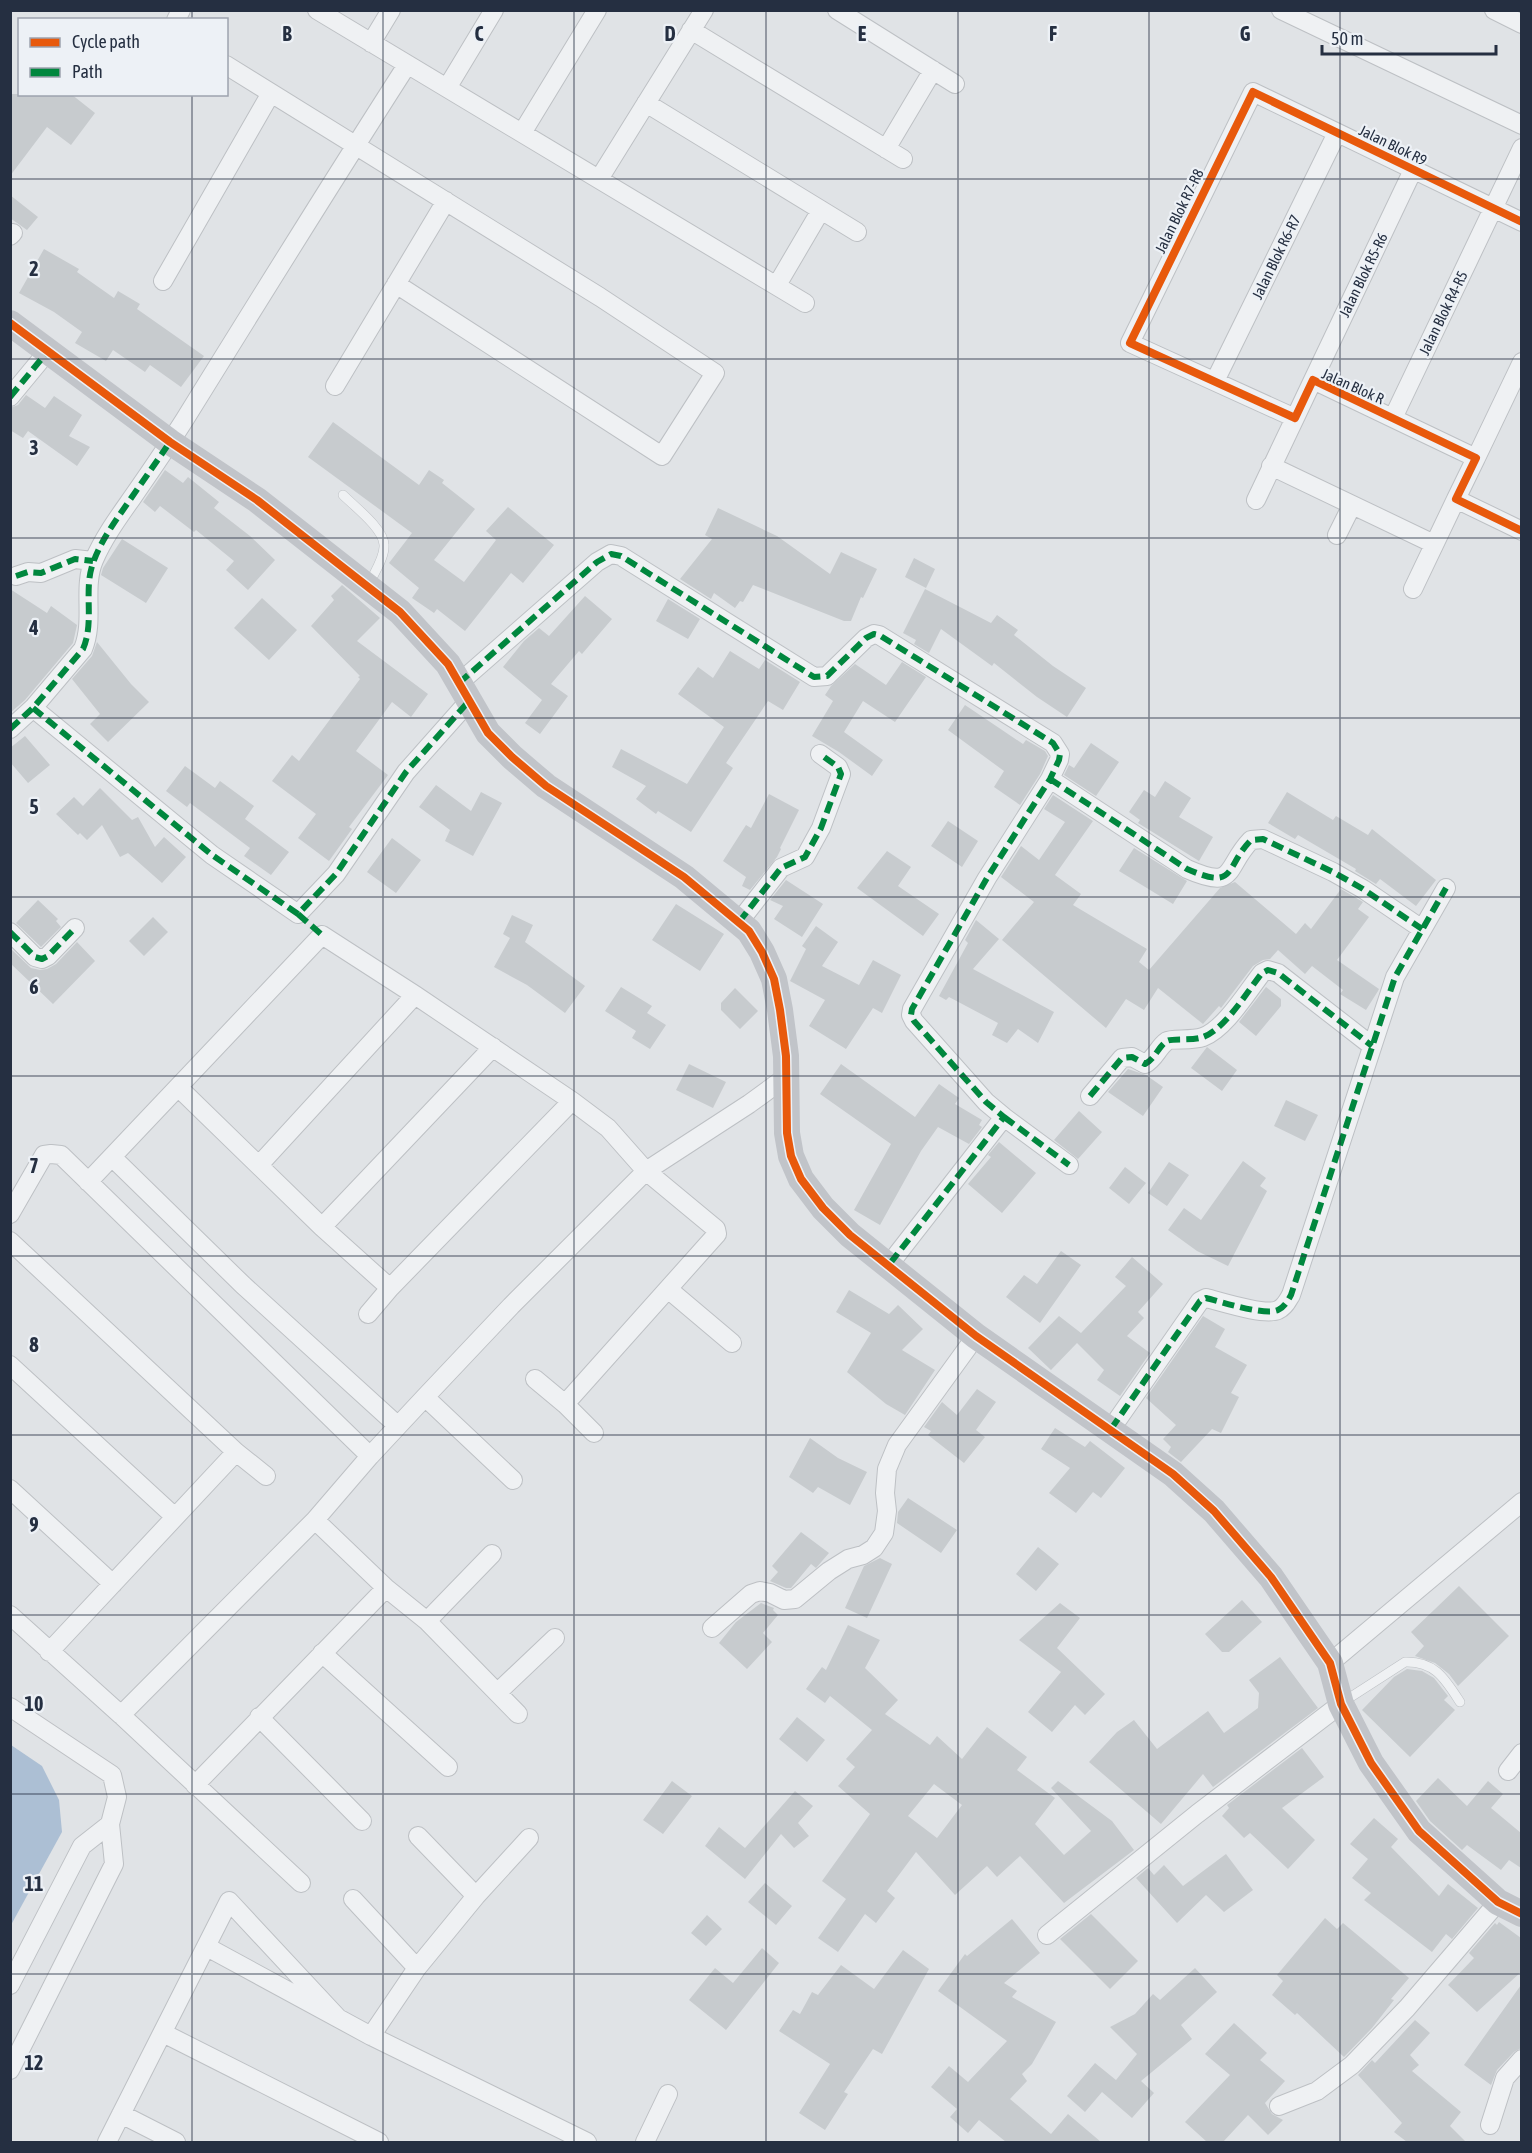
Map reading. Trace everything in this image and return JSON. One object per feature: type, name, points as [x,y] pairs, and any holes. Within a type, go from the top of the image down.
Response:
[{"type":"street","points":[[317,10],[805,303]]},
{"type":"street","points":[[371,43],[391,10]]},
{"type":"street","points":[[447,88],[494,10]]},
{"type":"street","points":[[522,133],[597,10]]},
{"type":"street","points":[[599,179],[704,10]]},
{"type":"street","points":[[837,10],[956,84]]},
{"type":"street","points":[[1281,10],[1521,125]]},
{"type":"street","points":[[1494,10],[1521,24]]},
{"type":"street","points":[[691,30],[903,159]]},
{"type":"street","points":[[10,729],[33,708],[83,648],[88,638],[89,593],[87,584],[93,561],[109,530],[170,442],[407,65]]},
{"type":"street","points":[[228,66],[600,297],[715,373],[662,456],[396,284]]},
{"type":"street","points":[[886,149],[933,70]]},
{"type":"street","name":"Jalan Blok R9","points":[[1252,92],[1521,222]]},
{"type":"street","name":"Jalan Blok R7-R8","points":[[1215,381],[1130,343],[1252,92]]},
{"type":"street","points":[[163,281],[272,93]]},
{"type":"street","points":[[646,103],[857,232]]},
{"type":"street","name":"Jalan Blok R6-R7","points":[[1215,381],[1337,133]]},
{"type":"street","name":"Jalan Blok R4-R5","points":[[1393,418],[1521,148]]},
{"type":"street","name":"Jalan Blok R5-R6","points":[[1313,380],[1413,170]]},
{"type":"street","points":[[335,386],[446,201]]},
{"type":"street","points":[[777,285],[821,210]]},
{"type":"street","points":[[10,323],[170,442],[257,500],[400,612],[448,664],[488,733],[512,757],[546,786],[684,877],[749,931],[762,952],[774,979],[780,1010],[786,1077],[787,1132],[791,1155],[801,1179],[823,1208],[850,1235],[976,1336],[1173,1474],[1214,1511],[1270,1577],[1330,1663],[1341,1704],[1371,1763],[1419,1831],[1498,1902],[1521,1914]]},
{"type":"street","points":[[10,397],[48,351]]},
{"type":"street","points":[[1413,589],[1521,362]]},
{"type":"street","name":"Jalan Blok R","points":[[1256,500],[1313,380],[1476,458]]},
{"type":"street","points":[[1215,381],[1295,418]]},
{"type":"street","points":[[1271,466],[1434,544]]},
{"type":"street","points":[[1456,499],[1521,531]]},
{"type":"street","points":[[1337,535],[1352,504]]},
{"type":"street","points":[[298,914],[336,874],[464,692],[597,562],[611,554],[621,556],[814,677],[827,676],[874,634],[883,637],[1053,743],[1060,754],[1050,779],[981,888],[912,1009],[911,1015],[986,1102],[1069,1165]]},
{"type":"street","points":[[16,576],[28,572],[41,573],[75,559],[93,561]]},
{"type":"street","points":[[33,708],[212,855],[298,914],[322,935],[493,1047],[608,1128],[646,1171],[716,1229],[717,1234],[565,1404]]},
{"type":"street","points":[[739,922],[781,868],[805,857],[821,828],[841,774],[838,767],[820,754]]},
{"type":"street","points":[[1050,779],[1187,869],[1203,876],[1225,877],[1251,840],[1263,839],[1333,872],[1363,889],[1422,929]]},
{"type":"street","points":[[1111,1429],[1200,1301],[1206,1298],[1266,1311],[1277,1311],[1284,1307],[1291,1295],[1395,977],[1446,888]]},
{"type":"street","points":[[10,932],[35,957],[42,959],[48,956],[75,928]]},
{"type":"street","points":[[88,1182],[322,935]]},
{"type":"street","points":[[1090,1096],[1122,1058],[1131,1057],[1145,1064],[1151,1060],[1164,1042],[1170,1039],[1192,1040],[1204,1037],[1216,1030],[1262,973],[1268,970],[1278,973],[1372,1046]]},
{"type":"street","points":[[259,1165],[415,995]]},
{"type":"street","points":[[322,1227],[493,1047]]},
{"type":"street","points":[[121,1715],[315,1520],[370,1456],[511,1306],[646,1171],[741,1110],[786,1077]]},
{"type":"street","points":[[178,1087],[322,1227],[390,1288]]},
{"type":"street","points":[[368,1314],[390,1288],[572,1101]]},
{"type":"street","points":[[888,1266],[1004,1117]]},
{"type":"street","points":[[10,1214],[44,1155],[61,1155],[370,1456]]},
{"type":"street","points":[[112,1157],[243,1285],[398,1426]]},
{"type":"street","points":[[10,1241],[236,1452],[266,1476]]},
{"type":"street","points":[[668,1289],[732,1343]]},
{"type":"street","points":[[712,1628],[751,1594],[760,1591],[784,1600],[795,1599],[829,1571],[848,1559],[863,1555],[874,1548],[884,1533],[887,1511],[885,1493],[887,1469],[897,1445],[976,1336]]},
{"type":"street","points":[[10,1365],[175,1517]]},
{"type":"street","points":[[535,1379],[565,1404],[594,1433]]},
{"type":"street","points":[[425,1397],[513,1480]]},
{"type":"street","points":[[50,1652],[236,1452]]},
{"type":"street","points":[[10,1489],[113,1584]]},
{"type":"street","points":[[1330,1663],[1518,1510]]},
{"type":"street","points":[[315,1520],[386,1588],[427,1621],[518,1714]]},
{"type":"street","points":[[427,1621],[492,1554]]},
{"type":"street","points":[[195,1785],[386,1588]]},
{"type":"street","points":[[10,1615],[121,1715],[301,1884]]},
{"type":"street","points":[[498,1692],[555,1638]]},
{"type":"street","points":[[322,1653],[448,1767]]},
{"type":"street","points":[[1047,1935],[1197,1814],[1341,1704]]},
{"type":"street","points":[[10,1707],[112,1775],[117,1797],[110,1824],[114,1864],[10,2070]]},
{"type":"street","points":[[260,1717],[362,1821]]},
{"type":"street","points":[[1508,1772],[1521,1753]]},
{"type":"street","points":[[10,1985],[82,1846],[110,1824]]},
{"type":"street","points":[[418,1836],[476,1896]]},
{"type":"street","points":[[371,2036],[417,1968],[476,1896],[529,1838]]},
{"type":"street","points":[[353,1899],[417,1968]]},
{"type":"street","points":[[107,2142],[229,1901],[338,2018]]},
{"type":"street","points":[[1279,2106],[1317,2091],[1352,2065],[1407,2008],[1498,1902]]},
{"type":"street","points":[[207,1947],[371,2036],[587,2142]]},
{"type":"street","points":[[162,2033],[379,2142]]},
{"type":"street","points":[[1490,2125],[1505,2078],[1521,2059]]},
{"type":"street","points":[[645,2142],[668,2094]]},
{"type":"street","points":[[121,2114],[176,2142]]},
{"type":"lane","points":[[343,495],[383,538],[383,551],[368,586]]},
{"type":"lane","points":[[1341,1704],[1405,1662],[1417,1662],[1431,1667],[1443,1676],[1460,1702]]},
{"type":"water","points":[[11,1745],[42,1766],[59,1800],[62,1832],[11,1925]]},
{"type":"building","points":[[10,94],[74,96],[95,113],[71,145],[47,127],[10,176]]},
{"type":"building","points":[[10,195],[38,217],[27,230],[10,218]]},
{"type":"building","points":[[44,249],[79,269],[77,272],[114,298],[118,291],[140,304],[137,309],[204,356],[181,387],[150,365],[145,372],[113,350],[106,361],[75,343],[82,332],[54,312],[19,293]]},
{"type":"building","points":[[26,395],[45,408],[54,396],[82,415],[69,436],[90,447],[77,466],[28,431],[23,438],[10,430],[10,408],[18,405]]},
{"type":"building","points":[[333,422],[419,485],[429,470],[444,480],[442,483],[475,509],[434,560],[464,582],[496,540],[486,531],[508,507],[554,545],[523,583],[511,573],[465,631],[437,609],[434,613],[412,598],[419,588],[389,563],[412,533],[308,457]]},
{"type":"building","points":[[165,470],[183,483],[188,477],[219,502],[214,508],[250,536],[275,560],[248,590],[226,570],[234,561],[196,530],[194,532],[160,506],[155,512],[143,502]]},
{"type":"building","points":[[718,508],[777,536],[830,574],[841,552],[877,569],[851,621],[844,621],[753,585],[743,602],[740,601],[735,608],[714,593],[711,599],[680,579],[712,539],[705,535]]},
{"type":"building","points":[[122,539],[168,568],[146,603],[101,575]]},
{"type":"building","points":[[914,558],[935,569],[926,588],[905,577]]},
{"type":"building","points":[[342,585],[380,618],[357,641],[428,694],[411,717],[392,702],[356,751],[388,775],[349,827],[352,829],[329,861],[298,838],[316,814],[272,781],[292,755],[299,761],[360,679],[358,677],[360,676],[311,626],[334,600],[331,596]]},
{"type":"building","points":[[10,589],[47,613],[51,606],[77,625],[73,643],[25,700],[10,713]]},
{"type":"building","points":[[925,589],[991,623],[997,615],[1018,630],[1014,635],[1053,666],[1086,688],[1067,717],[994,663],[992,666],[941,629],[929,653],[914,644],[916,640],[903,633]]},
{"type":"building","points":[[585,596],[612,619],[582,654],[579,651],[551,684],[568,696],[540,734],[525,723],[542,700],[503,667],[524,641],[539,628],[549,636]]},
{"type":"building","points":[[262,598],[297,630],[269,660],[234,628]]},
{"type":"building","points":[[668,599],[700,619],[688,639],[656,621]]},
{"type":"building","points":[[97,642],[131,684],[149,702],[108,742],[90,724],[100,714],[72,679],[92,656]]},
{"type":"building","points":[[730,651],[759,669],[765,660],[800,682],[783,710],[768,701],[726,763],[733,768],[691,832],[658,811],[656,814],[636,799],[646,786],[612,767],[621,749],[687,784],[724,727],[678,694],[698,667],[713,678]]},
{"type":"building","points":[[902,662],[926,677],[895,722],[863,701],[844,732],[883,760],[872,776],[812,736],[833,701],[825,695],[831,686],[855,664],[886,685]]},
{"type":"building","points":[[965,705],[1023,744],[1026,740],[1045,751],[1048,756],[1040,774],[1020,805],[994,787],[1004,771],[948,730]]},
{"type":"building","points":[[25,736],[50,765],[28,783],[10,762],[10,748]]},
{"type":"building","points":[[1091,743],[1119,762],[1096,796],[1064,775],[1069,765],[1074,768]]},
{"type":"building","points":[[185,766],[215,788],[220,781],[254,806],[245,819],[289,852],[271,875],[244,856],[250,848],[190,803],[187,807],[166,791]]},
{"type":"building","points":[[1165,781],[1191,798],[1179,817],[1213,837],[1199,861],[1138,823],[1140,820],[1129,812],[1144,790],[1155,797]]},
{"type":"building","points":[[436,785],[471,811],[481,792],[502,803],[473,856],[445,841],[450,830],[419,807]]},
{"type":"building","points":[[100,788],[132,820],[138,817],[155,847],[164,837],[186,857],[162,883],[128,853],[120,857],[102,825],[87,840],[80,833],[78,835],[56,814],[74,797],[83,806]]},
{"type":"building","points":[[1287,792],[1333,820],[1336,816],[1368,835],[1372,829],[1436,880],[1416,906],[1380,879],[1376,884],[1355,871],[1356,869],[1298,835],[1295,839],[1268,823]]},
{"type":"building","points":[[769,794],[799,810],[777,857],[750,890],[742,886],[746,877],[723,861],[746,825],[751,828]]},
{"type":"building","points":[[1053,795],[1093,821],[1055,875],[1081,894],[1073,905],[1147,949],[1139,962],[1149,970],[1220,888],[1235,882],[1296,934],[1305,923],[1311,929],[1341,889],[1363,902],[1358,909],[1369,917],[1337,960],[1379,989],[1366,1010],[1340,994],[1343,990],[1312,966],[1305,974],[1278,950],[1270,959],[1253,966],[1221,1008],[1219,1006],[1203,1024],[1158,988],[1144,1010],[1126,999],[1106,1028],[1002,940],[1034,902],[1001,877],[1021,846],[1039,860],[1065,822],[1044,809]]},
{"type":"building","points":[[948,821],[978,841],[962,867],[931,846]]},
{"type":"building","points":[[392,838],[421,860],[396,893],[367,872]]},
{"type":"building","points":[[1134,848],[1187,881],[1173,904],[1119,871]]},
{"type":"building","points":[[887,851],[911,867],[898,886],[939,914],[923,936],[857,888]]},
{"type":"building","points":[[786,880],[823,904],[802,937],[774,919],[783,906],[770,900]]},
{"type":"building","points":[[38,900],[58,919],[56,921],[61,927],[41,947],[16,923]]},
{"type":"building","points":[[676,904],[724,934],[700,971],[652,940]]},
{"type":"building","points":[[512,915],[533,925],[525,942],[585,986],[565,1013],[527,985],[494,967],[510,938],[503,934]]},
{"type":"building","points":[[153,917],[168,932],[144,956],[129,941]]},
{"type":"building","points":[[976,920],[999,939],[973,969],[1054,1012],[1038,1043],[1018,1029],[1007,1043],[992,1035],[998,1023],[949,997],[946,1000],[939,996],[968,943],[965,940]]},
{"type":"building","points":[[816,926],[838,942],[822,966],[859,985],[873,960],[901,975],[882,1013],[873,1008],[846,1049],[809,1026],[825,1000],[790,981],[806,949],[802,946]]},
{"type":"building","points":[[77,942],[95,961],[53,1004],[10,963],[10,948],[31,968],[47,969],[56,964]]},
{"type":"building","points":[[621,987],[652,1006],[647,1013],[666,1025],[650,1049],[632,1038],[636,1031],[605,1011]]},
{"type":"building","points":[[1266,987],[1281,999],[1281,1006],[1256,1036],[1239,1022]]},
{"type":"building","points":[[735,988],[758,1011],[740,1029],[721,1010],[721,1003]]},
{"type":"building","points":[[1207,1047],[1237,1070],[1222,1091],[1191,1068]]},
{"type":"building","points":[[689,1064],[726,1082],[713,1108],[676,1090]]},
{"type":"building","points":[[841,1064],[915,1117],[939,1084],[959,1098],[955,1104],[982,1120],[979,1125],[982,1127],[969,1144],[938,1127],[921,1151],[880,1225],[854,1210],[891,1144],[820,1094]]},
{"type":"building","points":[[1128,1069],[1146,1075],[1163,1087],[1143,1116],[1108,1092]]},
{"type":"building","points":[[1286,1100],[1318,1115],[1305,1141],[1274,1126]]},
{"type":"building","points":[[1079,1111],[1102,1132],[1078,1159],[1054,1140]]},
{"type":"building","points":[[999,1142],[1036,1173],[1002,1213],[968,1184],[991,1157],[988,1155]]},
{"type":"building","points":[[1243,1161],[1266,1178],[1260,1186],[1267,1191],[1228,1266],[1197,1251],[1168,1230],[1184,1208],[1201,1220]]},
{"type":"building","points":[[1169,1162],[1189,1175],[1167,1206],[1148,1193]]},
{"type":"building","points":[[1125,1167],[1146,1183],[1129,1204],[1109,1188]]},
{"type":"building","points":[[1061,1251],[1081,1265],[1040,1323],[1006,1297],[1024,1275],[1037,1284]]},
{"type":"building","points":[[1132,1257],[1163,1284],[1138,1312],[1144,1318],[1127,1336],[1150,1353],[1120,1396],[1097,1380],[1104,1370],[1077,1343],[1051,1370],[1028,1348],[1059,1316],[1081,1333],[1126,1286],[1115,1277]]},
{"type":"building","points":[[849,1290],[889,1314],[898,1305],[923,1329],[902,1350],[935,1370],[905,1415],[886,1404],[847,1372],[871,1333],[836,1312]]},
{"type":"building","points":[[1203,1316],[1225,1329],[1215,1347],[1247,1365],[1231,1393],[1239,1397],[1221,1433],[1212,1429],[1181,1462],[1168,1452],[1171,1447],[1163,1439],[1176,1425],[1146,1398]]},
{"type":"building","points":[[977,1389],[996,1402],[976,1430],[985,1437],[964,1463],[928,1435],[931,1431],[924,1427],[942,1402],[957,1415]]},
{"type":"building","points":[[1055,1428],[1085,1447],[1090,1441],[1125,1468],[1101,1498],[1093,1492],[1076,1513],[1049,1493],[1070,1468],[1041,1449]]},
{"type":"building","points":[[810,1438],[838,1458],[867,1472],[850,1505],[818,1487],[813,1493],[789,1477]]},
{"type":"building","points":[[908,1498],[957,1530],[941,1553],[897,1523],[898,1512]]},
{"type":"building","points":[[801,1532],[829,1553],[816,1568],[811,1564],[791,1588],[770,1581],[778,1572],[772,1566]]},
{"type":"building","points":[[1038,1547],[1059,1564],[1036,1591],[1016,1574]]},
{"type":"building","points":[[880,1558],[892,1564],[867,1618],[845,1608],[864,1566]]},
{"type":"building","points":[[1459,1586],[1509,1636],[1458,1686],[1449,1674],[1435,1663],[1415,1656],[1424,1646],[1411,1632]]},
{"type":"building","points":[[1242,1600],[1262,1622],[1229,1652],[1222,1652],[1205,1634]]},
{"type":"building","points":[[761,1603],[774,1608],[773,1610],[778,1615],[763,1633],[772,1642],[747,1669],[719,1643],[736,1622]]},
{"type":"building","points":[[1060,1603],[1080,1618],[1057,1648],[1105,1694],[1085,1715],[1075,1705],[1052,1732],[1028,1712],[1061,1672],[1019,1640]]},
{"type":"building","points":[[848,1625],[880,1640],[865,1668],[898,1700],[885,1714],[930,1745],[937,1736],[962,1759],[987,1727],[1027,1757],[1017,1770],[1055,1798],[1035,1824],[1064,1855],[1091,1831],[1051,1788],[1058,1781],[1112,1821],[1134,1850],[1064,1903],[1020,1856],[997,1877],[987,1866],[955,1895],[916,1852],[887,1891],[895,1898],[876,1923],[865,1914],[838,1952],[818,1938],[846,1899],[822,1881],[870,1814],[838,1786],[855,1767],[846,1759],[872,1730],[830,1696],[825,1703],[806,1689],[822,1667],[826,1670]],"holes":[[[934,1784],[962,1805],[937,1838],[908,1816]]]},
{"type":"building","points":[[1280,1657],[1318,1708],[1213,1787],[1203,1774],[1161,1824],[1089,1762],[1117,1732],[1134,1720],[1157,1749],[1208,1711],[1224,1733],[1258,1708],[1259,1693],[1249,1680]]},
{"type":"building","points":[[1407,1669],[1422,1671],[1434,1678],[1448,1696],[1444,1700],[1455,1710],[1410,1757],[1362,1710],[1394,1677]]},
{"type":"building","points":[[797,1717],[825,1740],[807,1762],[779,1739]]},
{"type":"building","points":[[1302,1748],[1324,1777],[1282,1808],[1315,1840],[1288,1869],[1250,1833],[1244,1838],[1222,1816],[1229,1808],[1227,1805]]},
{"type":"building","points":[[1438,1778],[1467,1806],[1488,1781],[1503,1794],[1491,1808],[1521,1833],[1521,1868],[1509,1860],[1501,1870],[1467,1845],[1462,1850],[1430,1821],[1416,1801]]},
{"type":"building","points":[[672,1781],[692,1796],[663,1834],[643,1820]]},
{"type":"building","points":[[795,1791],[813,1806],[798,1823],[809,1836],[794,1848],[781,1834],[745,1879],[705,1846],[719,1827],[745,1848]]},
{"type":"building","points":[[1374,1818],[1398,1839],[1391,1847],[1439,1896],[1448,1884],[1478,1908],[1452,1939],[1446,1934],[1432,1952],[1364,1900],[1371,1893],[1352,1878],[1368,1859],[1350,1844]]},
{"type":"building","points":[[1226,1854],[1253,1890],[1224,1912],[1206,1895],[1177,1923],[1136,1878],[1148,1868],[1154,1875],[1164,1865],[1183,1886]]},
{"type":"building","points":[[765,1883],[792,1906],[776,1925],[748,1902]]},
{"type":"building","points":[[1091,1914],[1138,1961],[1110,1989],[1060,1939]]},
{"type":"building","points":[[707,1915],[722,1929],[706,1946],[691,1933]]},
{"type":"building","points":[[1325,1918],[1337,1929],[1343,1923],[1409,1978],[1391,1999],[1394,2000],[1372,2028],[1344,2057],[1297,2013],[1295,2015],[1272,1995],[1283,1981],[1277,1975]]},
{"type":"building","points":[[1012,1919],[1040,1953],[1004,1983],[1017,1991],[1012,1997],[1056,2022],[1032,2064],[1022,2074],[1027,2081],[1010,2099],[1051,2134],[1068,2114],[1101,2142],[1006,2142],[979,2120],[968,2133],[950,2117],[957,2109],[931,2087],[949,2066],[968,2082],[1007,2041],[938,1991],[965,1954],[967,1956]]},
{"type":"building","points":[[1499,1922],[1521,1938],[1521,1972],[1477,2012],[1448,1985],[1474,1958],[1469,1953],[1495,1923],[1497,1925]]},
{"type":"building","points":[[762,1948],[779,1963],[726,2030],[689,2000],[715,1968],[733,1983]]},
{"type":"building","points":[[903,1950],[929,1969],[882,2054],[873,2049],[844,2092],[848,2094],[825,2130],[799,2113],[830,2064],[779,2031],[793,2010],[800,2014],[812,1992],[818,1995],[841,1965],[874,1989]]},
{"type":"building","points":[[1195,1968],[1217,1992],[1181,2025],[1192,2039],[1141,2081],[1154,2093],[1132,2118],[1102,2092],[1085,2112],[1067,2096],[1095,2063],[1116,2080],[1137,2054],[1110,2027],[1135,2014],[1153,1994],[1160,2000]]},
{"type":"building","points":[[1521,1985],[1521,2048],[1497,2070],[1491,2085],[1464,2065]]},
{"type":"building","points":[[1415,2020],[1430,2033],[1410,2055],[1419,2065],[1412,2071],[1461,2112],[1450,2126],[1466,2142],[1407,2142],[1394,2132],[1402,2123],[1358,2075],[1372,2060],[1375,2063]]},
{"type":"building","points":[[1234,2023],[1267,2053],[1260,2060],[1285,2081],[1265,2103],[1272,2114],[1283,2120],[1268,2135],[1248,2115],[1223,2142],[1207,2142],[1185,2122],[1230,2075],[1205,2054]]},
{"type":"marked path","points":[[10,397],[48,351]]},
{"type":"marked path","points":[[10,729],[33,708],[83,649],[88,628],[89,584],[93,563],[111,527],[170,442]]},
{"type":"marked path","points":[[459,683],[597,562],[611,554],[621,556],[814,677],[827,676],[866,638],[874,634],[879,635],[1053,743],[1060,754],[1050,779],[987,878],[912,1009],[911,1015],[986,1102],[1004,1117],[888,1266]]},
{"type":"marked path","points":[[16,576],[28,572],[41,573],[75,559],[93,561]]},
{"type":"marked path","points":[[33,708],[212,855],[298,914],[336,874],[406,772],[469,701]]},
{"type":"marked path","points":[[739,922],[781,868],[805,857],[821,828],[841,774],[838,767],[820,754]]},
{"type":"marked path","points":[[1050,779],[1187,869],[1214,878],[1222,877],[1228,873],[1251,840],[1263,839],[1333,872],[1363,889],[1422,929]]},
{"type":"marked path","points":[[1111,1429],[1200,1301],[1206,1298],[1243,1308],[1272,1311],[1280,1309],[1291,1295],[1395,977],[1446,888]]},
{"type":"marked path","points":[[298,914],[322,935]]},
{"type":"marked path","points":[[10,932],[35,957],[42,959],[48,956],[75,928]]},
{"type":"marked path","points":[[1090,1096],[1122,1058],[1132,1057],[1145,1064],[1167,1041],[1198,1038],[1211,1033],[1227,1018],[1262,973],[1268,970],[1278,973],[1372,1046]]},
{"type":"marked path","points":[[1004,1117],[1069,1165]]},
{"type":"cycle path","points":[[1522,222],[1253,92],[1130,343],[1295,418],[1313,380],[1476,458],[1456,499],[1522,531]]},
{"type":"cycle path","points":[[10,323],[170,442],[257,500],[400,612],[448,664],[488,733],[512,757],[546,786],[684,877],[749,931],[762,952],[774,979],[780,1010],[786,1056],[787,1133],[791,1156],[801,1179],[823,1208],[850,1235],[976,1336],[1173,1474],[1214,1511],[1271,1577],[1330,1663],[1341,1704],[1371,1763],[1419,1831],[1498,1902],[1522,1914]]}]
